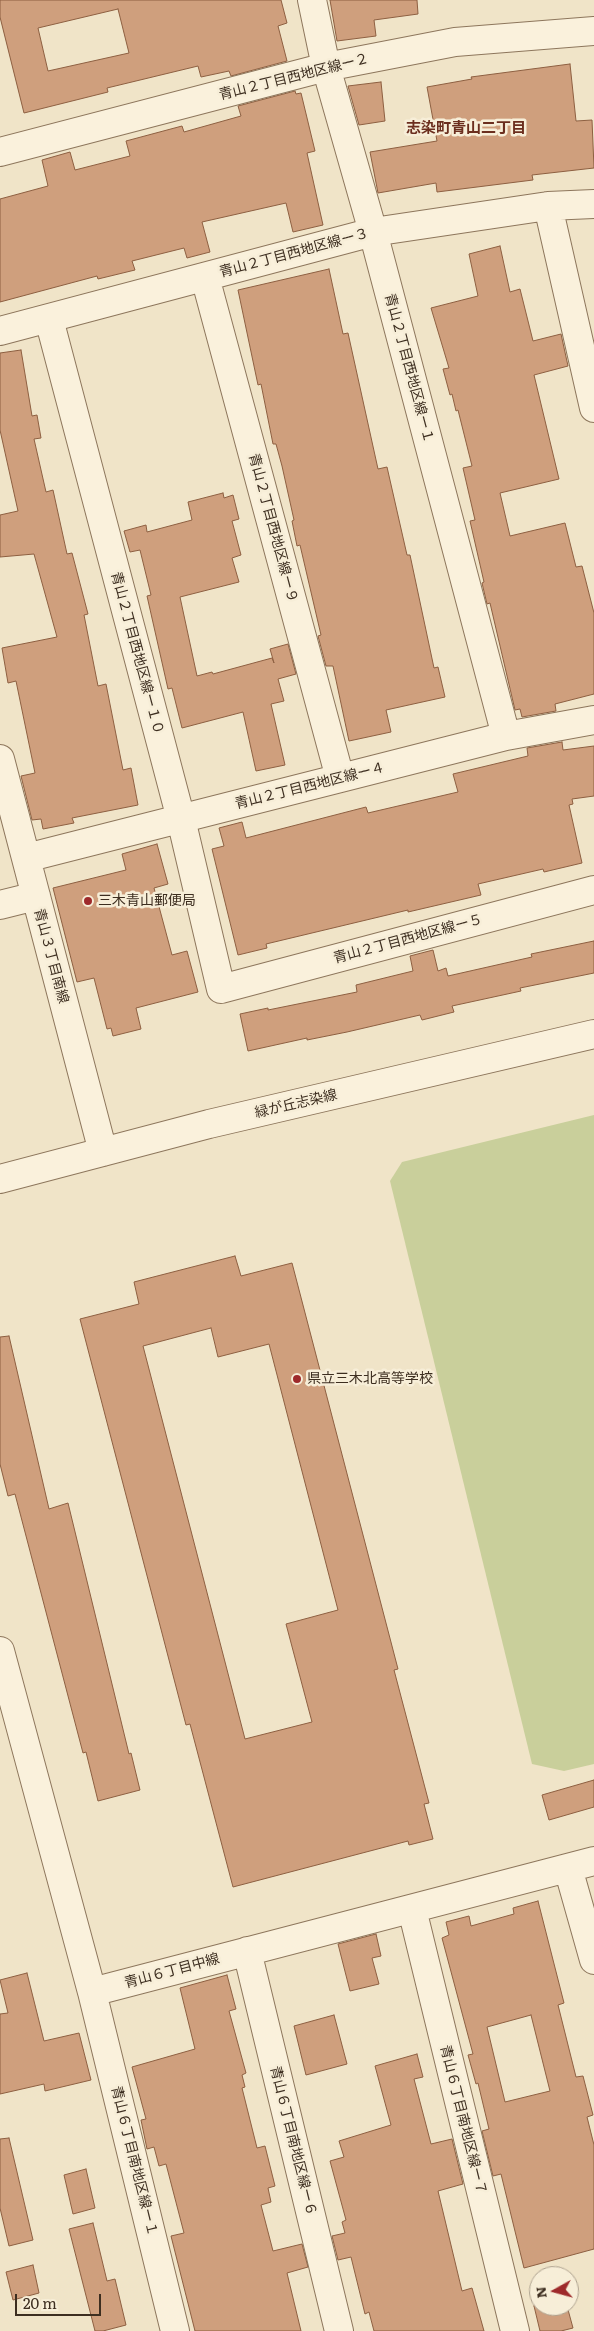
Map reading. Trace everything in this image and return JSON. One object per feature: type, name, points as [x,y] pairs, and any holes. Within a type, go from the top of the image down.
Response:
[{"type":"street","name":"青山２丁目西地区線ー１","points":[[312,0],[326,67],[373,232],[506,736]]},
{"type":"street","name":"青山２丁目西地区線ー２","points":[[0,152],[326,67],[455,42],[594,30]]},
{"type":"street","name":"青山２丁目西地区線ー３","points":[[0,331],[373,232],[548,206],[594,204]]},
{"type":"street","points":[[548,206],[594,408]]},
{"type":"street","name":"青山２丁目西地区線ー９","points":[[205,277],[340,778]]},
{"type":"street","name":"青山２丁目西地区線ー１０","points":[[49,319],[181,819],[221,989]]},
{"type":"street","name":"青山２丁目西地区線ー４","points":[[26,858],[506,736],[594,720]]},
{"type":"street","name":"青山３丁目南線","points":[[0,759],[103,1152]]},
{"type":"street","name":"青山２丁目西地区線ー５","points":[[221,989],[594,890]]},
{"type":"street","points":[[0,906],[36,896]]},
{"type":"street","name":"緑が丘志染線","points":[[0,1179],[210,1124],[594,1034]]},
{"type":"street","points":[[1,1656],[92,1992]]},
{"type":"street","points":[[581,1864],[594,1960]]},
{"type":"street","name":"青山６丁目中線","points":[[92,1992],[581,1864]]},
{"type":"street","name":"青山６丁目南地区線ー７","points":[[412,1908],[515,2331]]},
{"type":"street","name":"青山６丁目南地区線ー６","points":[[247,1952],[339,2331]]},
{"type":"street","name":"青山６丁目南地区線ー１","points":[[92,1992],[175,2331]]},
{"type":"green space","points":[[594,1115],[594,1764],[564,1771],[532,1764],[390,1181],[402,1162]]},
{"type":"building","points":[[0,0],[281,0],[287,23],[278,26],[287,61],[231,76],[229,71],[201,77],[198,66],[107,88],[108,92],[24,113],[0,17]],"holes":[[[118,9],[129,53],[48,71],[38,28]]]},
{"type":"building","points":[[330,0],[417,0],[418,14],[374,20],[376,36],[337,41]]},
{"type":"building","points":[[570,64],[576,121],[592,120],[594,168],[532,175],[533,180],[437,192],[436,183],[378,193],[370,152],[437,141],[427,87],[472,79],[471,77]]},
{"type":"building","points":[[381,82],[385,121],[359,125],[348,86]]},
{"type":"building","points":[[295,91],[296,94],[301,93],[315,151],[307,153],[323,225],[293,232],[286,203],[202,222],[210,252],[187,258],[184,248],[132,261],[135,270],[98,279],[97,276],[0,302],[0,199],[48,186],[42,160],[70,152],[75,170],[130,156],[126,141],[182,126],[184,132],[241,116],[238,106]]},
{"type":"building","points":[[500,246],[510,292],[520,289],[533,341],[561,334],[568,366],[534,375],[559,479],[500,493],[510,536],[565,523],[576,567],[582,566],[594,613],[594,694],[555,704],[556,711],[522,717],[520,709],[515,710],[490,603],[487,604],[482,583],[484,582],[470,521],[475,520],[463,468],[472,466],[458,410],[456,411],[452,394],[450,395],[443,369],[449,368],[431,308],[478,296],[469,254]]},
{"type":"building","points":[[329,269],[343,334],[348,333],[378,469],[387,467],[407,555],[410,555],[434,668],[438,667],[445,697],[386,710],[391,732],[349,741],[333,666],[326,666],[318,636],[321,635],[300,545],[297,546],[292,521],[294,520],[282,466],[276,444],[273,444],[261,384],[258,385],[238,290]]},
{"type":"building","points":[[21,350],[32,416],[37,415],[41,438],[34,439],[46,492],[53,490],[67,554],[72,553],[88,614],[84,615],[98,686],[106,684],[123,770],[131,768],[138,805],[72,818],[74,823],[43,829],[41,819],[32,820],[21,776],[35,773],[16,681],[8,683],[2,648],[57,637],[34,554],[0,557],[0,515],[18,511],[0,430],[0,353]]},
{"type":"building","points":[[223,493],[224,498],[233,495],[239,519],[232,521],[241,555],[232,558],[239,582],[180,597],[197,676],[212,672],[213,674],[272,658],[274,663],[270,649],[288,644],[296,674],[278,679],[284,701],[271,704],[285,765],[256,771],[243,712],[182,728],[172,688],[168,689],[147,596],[151,595],[140,550],[130,552],[124,531],[146,525],[147,532],[192,520],[188,502]]},
{"type":"building","points":[[562,742],[563,750],[594,746],[594,796],[572,799],[573,804],[569,805],[582,863],[544,872],[543,869],[478,884],[481,895],[408,912],[408,910],[266,944],[267,948],[238,955],[212,849],[224,846],[219,828],[242,822],[246,838],[366,807],[368,813],[458,792],[453,774],[528,756],[527,748]]},
{"type":"building","points":[[157,844],[168,884],[154,888],[172,955],[187,951],[198,992],[136,1008],[141,1029],[113,1036],[111,1028],[107,1029],[94,978],[77,982],[53,888],[126,870],[122,854]]},
{"type":"building","points":[[594,941],[594,973],[520,988],[521,991],[452,1006],[454,1012],[422,1020],[420,1015],[347,1032],[307,1040],[307,1038],[248,1051],[240,1014],[357,992],[356,985],[413,971],[410,956],[433,950],[438,971],[446,968],[448,976],[532,957],[531,954]]},
{"type":"building","points":[[235,1256],[241,1276],[292,1263],[398,1669],[394,1670],[429,1803],[424,1804],[433,1839],[409,1845],[408,1841],[233,1887],[190,1724],[186,1725],[80,1319],[139,1304],[134,1282]],"holes":[[[211,1328],[218,1357],[269,1344],[338,1610],[286,1624],[312,1722],[245,1739],[143,1346]]]},
{"type":"building","points":[[9,1336],[49,1509],[68,1503],[129,1754],[131,1753],[140,1790],[98,1801],[86,1752],[83,1753],[15,1494],[8,1496],[0,1464],[0,1337]]},
{"type":"building","points":[[594,1780],[594,1807],[549,1820],[542,1795]]},
{"type":"building","points":[[538,1901],[564,2003],[558,2005],[576,2077],[583,2076],[593,2115],[587,2117],[594,2145],[594,2249],[524,2268],[501,2174],[493,2176],[482,2131],[489,2129],[478,2083],[476,2084],[468,2055],[473,2054],[442,1938],[449,1935],[446,1922],[469,1916],[471,1926],[514,1914],[513,1908]],"holes":[[[531,2015],[550,2091],[505,2102],[487,2027]]]},
{"type":"building","points":[[376,1934],[381,1956],[372,1958],[379,1984],[350,1991],[338,1944]]},
{"type":"building","points":[[27,1973],[44,2041],[79,2033],[91,2080],[45,2091],[44,2084],[0,2094],[0,2014],[8,2013],[0,1980]]},
{"type":"building","points":[[227,1975],[236,2009],[229,2011],[246,2073],[242,2075],[245,2087],[242,2088],[257,2148],[265,2146],[275,2186],[268,2188],[271,2202],[261,2205],[273,2251],[302,2244],[308,2267],[287,2273],[301,2331],[195,2331],[171,2236],[184,2233],[166,2164],[159,2166],[154,2147],[147,2149],[141,2120],[146,2119],[132,2067],[195,2049],[180,1988]]},
{"type":"building","points":[[334,2015],[347,2064],[306,2075],[294,2026]]},
{"type":"building","points":[[417,2054],[423,2077],[414,2079],[431,2144],[452,2139],[463,2184],[438,2191],[462,2291],[472,2288],[484,2331],[374,2331],[369,2312],[365,2314],[351,2257],[338,2260],[332,2236],[345,2233],[342,2222],[346,2220],[330,2161],[344,2157],[339,2141],[391,2125],[375,2066]]},
{"type":"building","points":[[9,2138],[33,2240],[9,2246],[0,2208],[0,2139]]},
{"type":"building","points":[[86,2169],[95,2208],[73,2214],[64,2175]]},
{"type":"building","points":[[93,2223],[107,2281],[115,2279],[126,2325],[103,2331],[95,2331],[69,2229]]},
{"type":"building","points":[[33,2265],[39,2293],[13,2300],[6,2272]]},
{"type":"building","points":[[536,2316],[570,2316],[573,2328],[561,2331],[540,2331]]},
{"type":"place","name":"三木青山郵便局","points":[[88,901]]},
{"type":"place","name":"県立三木北高等学校","points":[[297,1379]]},
{"type":"district","name":"志染町青山二丁目","points":[[466,129]]}]
